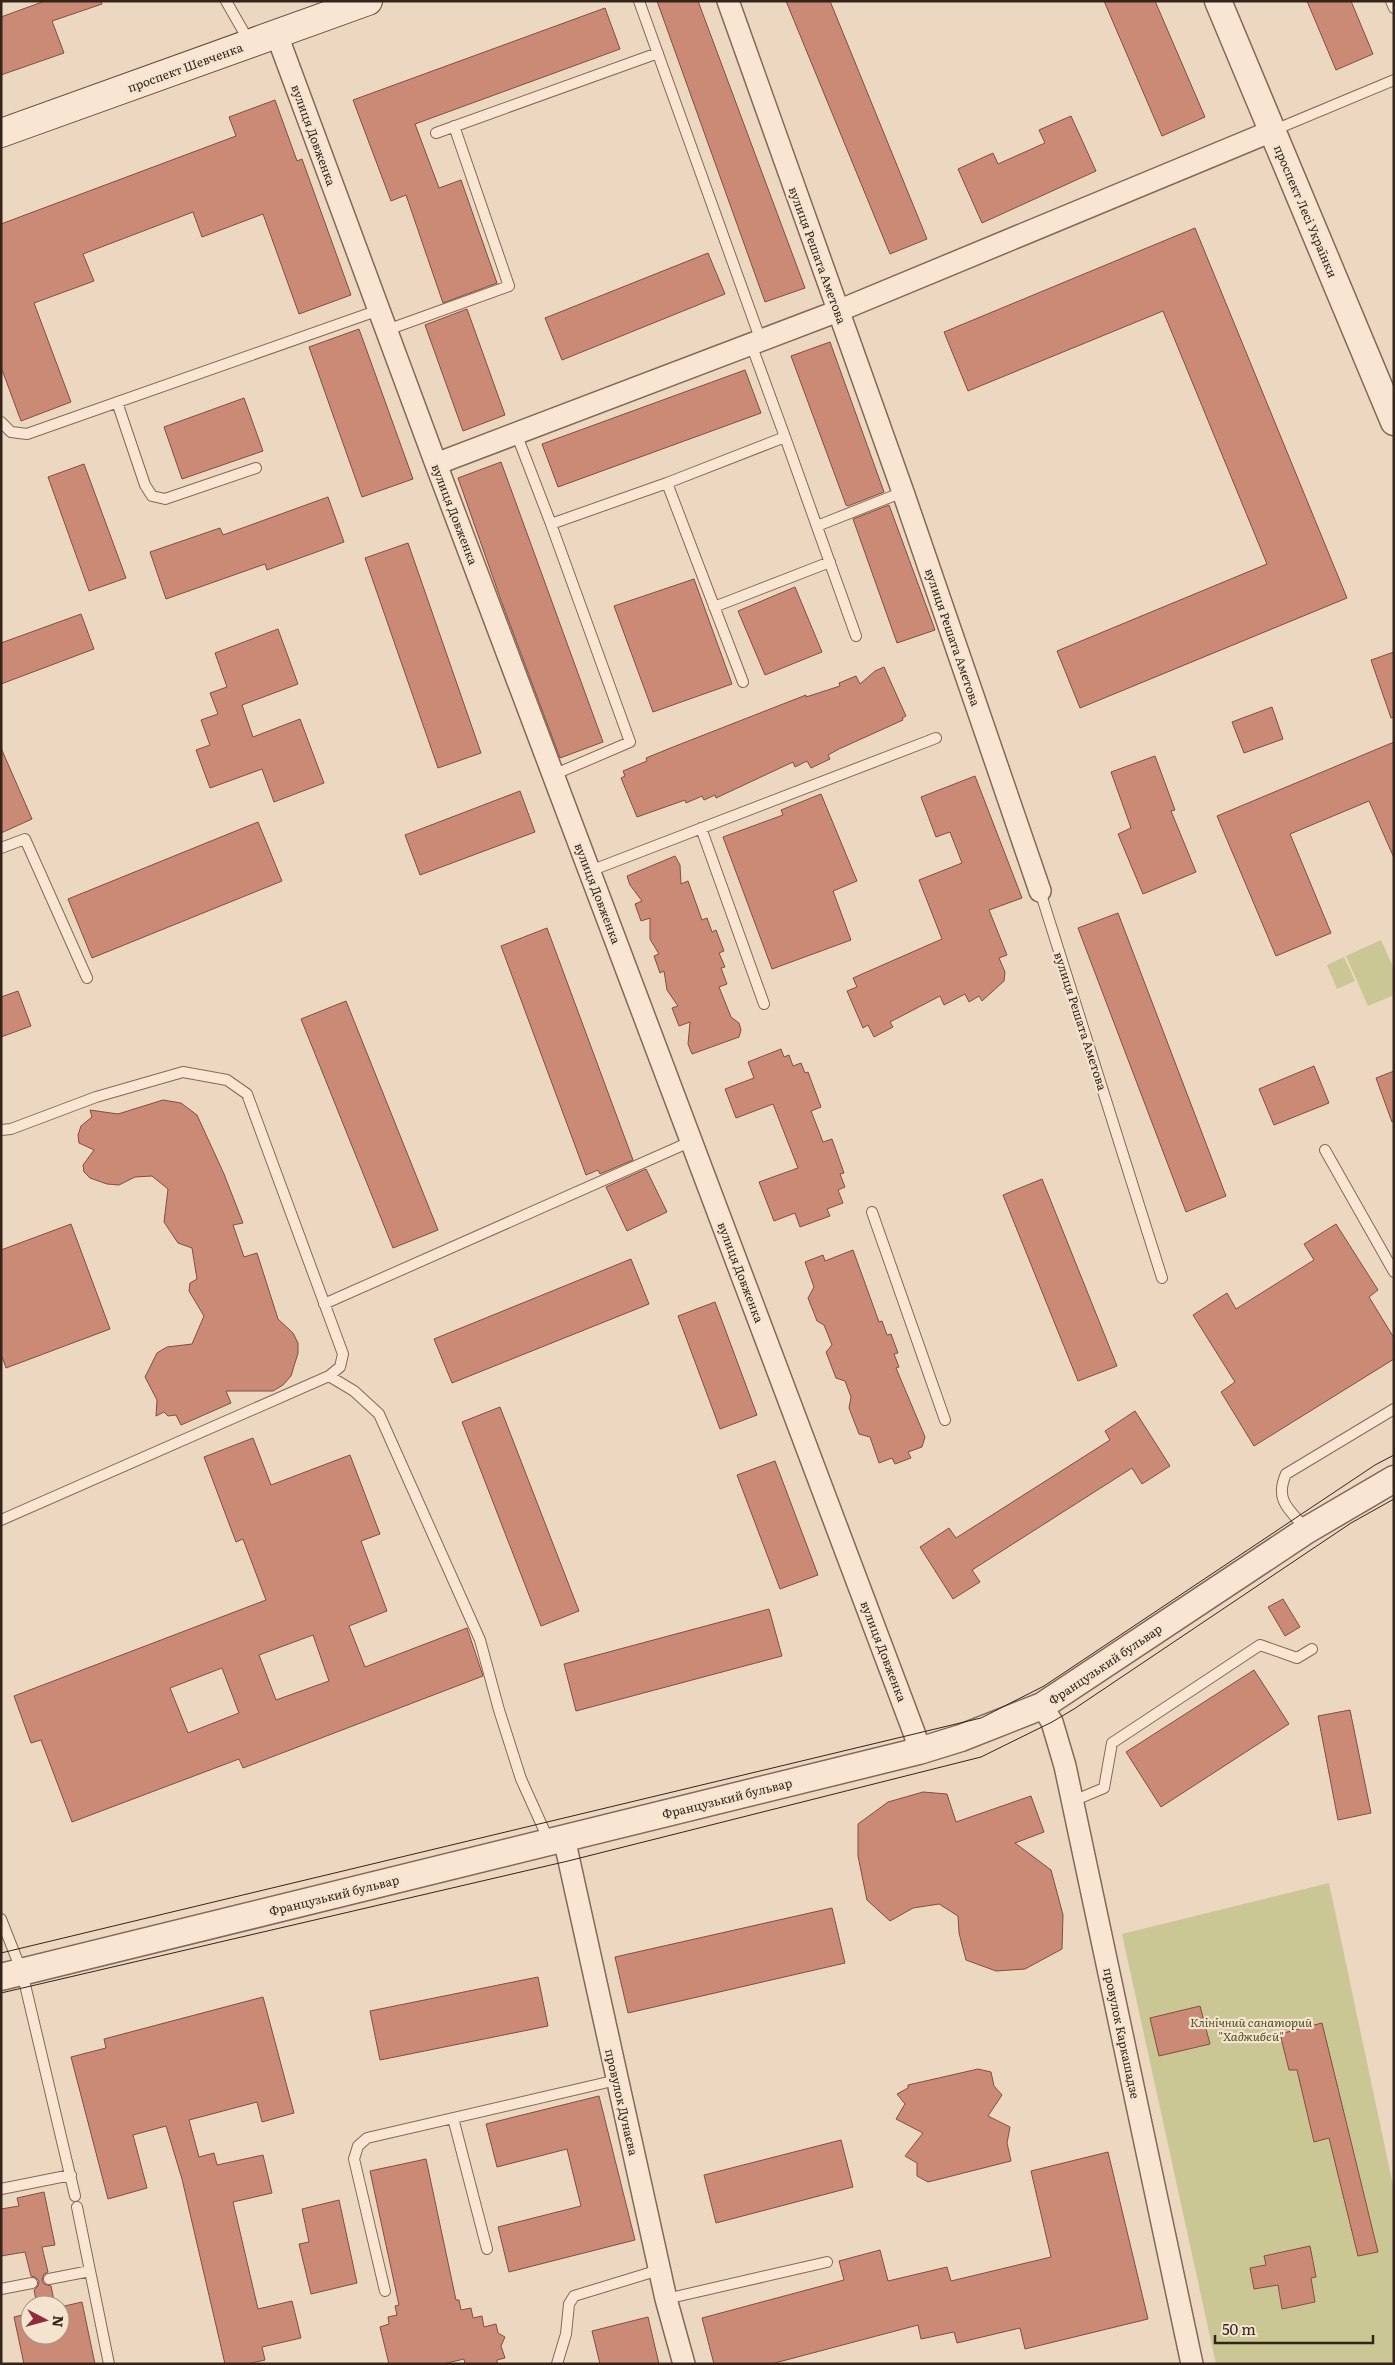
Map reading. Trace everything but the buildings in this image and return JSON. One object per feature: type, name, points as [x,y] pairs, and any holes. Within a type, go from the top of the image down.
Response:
[{"type":"main road","name":"проспект Шевченка","points":[[1,133],[368,1]]},
{"type":"street","name":"вулиця Решата Аметова","points":[[728,1],[903,492],[1040,891]]},
{"type":"street","name":"проспект Лесі Українки","points":[[1218,1],[1394,422]]},
{"type":"street","name":"вулиця Довженка","points":[[277,35],[436,464],[915,1735],[919,1751]]},
{"type":"street","points":[[436,464],[838,311],[1272,131]]},
{"type":"street","name":"Французький бульвар","points":[[12,1974],[919,1751],[961,1738],[1042,1706],[1307,1530],[1394,1479]]},
{"type":"street","name":"провулок Каркашадзе","points":[[1042,1706],[1052,1722],[1066,1766],[1192,2364]]},
{"type":"street","name":"провулок Дунаєва","points":[[556,1840],[617,2080],[659,2270],[684,2364]]},
{"type":"lane","points":[[226,1],[250,43]]},
{"type":"lane","points":[[639,1],[756,342],[785,437],[856,636]]},
{"type":"lane","points":[[1392,1],[1394,8]]},
{"type":"lane","points":[[436,133],[658,53]]},
{"type":"lane","points":[[1272,131],[1394,80]]},
{"type":"lane","points":[[387,330],[510,286],[454,126]]},
{"type":"lane","points":[[1,422],[11,432],[27,434],[379,310]]},
{"type":"lane","points":[[117,402],[145,484],[152,496],[165,499],[256,468]]},
{"type":"lane","points":[[516,433],[630,742],[554,775]]},
{"type":"lane","points":[[551,524],[667,483],[785,437]]},
{"type":"lane","points":[[667,483],[742,682]]},
{"type":"lane","points":[[817,526],[903,492]]},
{"type":"lane","points":[[714,607],[830,562]]},
{"type":"lane","points":[[590,871],[936,738]]},
{"type":"lane","points":[[701,828],[764,1004]]},
{"type":"lane","points":[[1,848],[25,839],[87,978]]},
{"type":"lane","name":"вулиця Решата Аметова","points":[[1040,891],[1162,1278]]},
{"type":"lane","points":[[1,1130],[11,1129],[96,1098],[183,1072],[227,1080],[247,1094],[343,1354],[340,1367],[328,1376],[1,1520]]},
{"type":"lane","points":[[324,1304],[692,1141]]},
{"type":"lane","points":[[1325,1150],[1394,1272]]},
{"type":"lane","points":[[872,1212],[945,1420]]},
{"type":"lane","points":[[328,1376],[354,1391],[379,1414],[480,1640],[499,1710],[521,1779],[556,1840]]},
{"type":"lane","points":[[1307,1530],[1284,1503],[1280,1488],[1286,1474],[1394,1409]]},
{"type":"lane","points":[[1073,1800],[1104,1788],[1112,1742],[1260,1645],[1297,1658],[1312,1649]]},
{"type":"lane","points":[[1,1920],[12,1974],[71,2175],[75,2196]]},
{"type":"lane","points":[[385,2292],[354,2159],[358,2146],[367,2138],[617,2080]]},
{"type":"lane","points":[[453,2118],[487,2249]]},
{"type":"lane","points":[[1,2189],[71,2175]]},
{"type":"lane","points":[[77,2207],[109,2364]]},
{"type":"lane","points":[[666,2299],[827,2262]]},
{"type":"lane","points":[[557,2364],[566,2334],[569,2304],[574,2296],[659,2270]]},
{"type":"lane","points":[[49,2279],[90,2271]]},
{"type":"lane","points":[[1,2289],[32,2282]]},
{"type":"green space","points":[[1381,940],[1394,969],[1394,995],[1368,1006],[1346,956]]},
{"type":"green space","points":[[1344,957],[1355,981],[1337,989],[1327,965]]},
{"type":"green space","name":"Клінічний санаторий \"Хаджибєй\"","points":[[1329,1883],[1394,2190],[1394,2364],[1216,2364],[1122,1934]]},
{"type":"tram line","points":[[1,1953],[981,1718],[1044,1686],[1375,1465],[1394,1455]]},
{"type":"tram line","points":[[1,1993],[568,1861],[981,1757],[1074,1709],[1351,1523],[1394,1499]]}]
